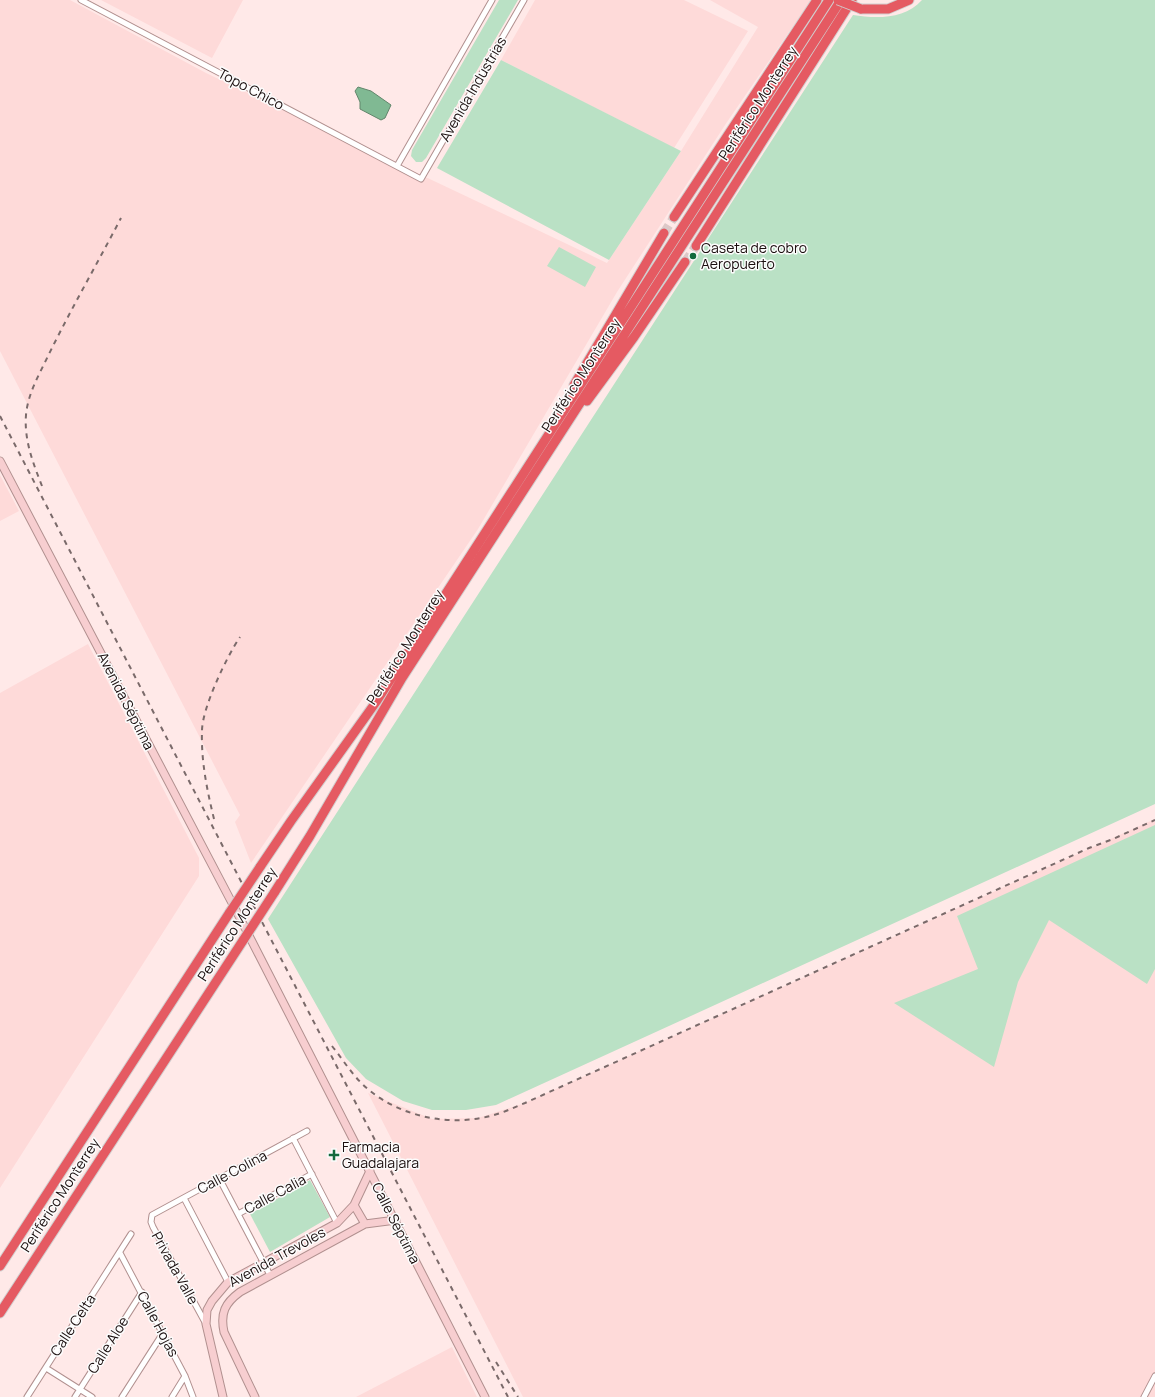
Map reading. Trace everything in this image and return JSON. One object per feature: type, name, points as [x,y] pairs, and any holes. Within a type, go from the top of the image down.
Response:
[{"type":"highway","points":[[674,217],[817,0]]},
{"type":"highway","name":"Periférico Monterrey","points":[[0,1266],[290,821],[370,711],[830,0]]},
{"type":"highway","points":[[840,0],[861,9],[888,9],[909,0]]},
{"type":"highway","name":"Periférico Monterrey","points":[[0,1313],[248,940],[274,893],[310,836],[402,678],[840,0]]},
{"type":"highway","points":[[696,246],[852,0]]},
{"type":"highway","points":[[565,408],[568,396],[579,375],[664,232]]},
{"type":"highway","points":[[570,418],[585,404],[604,379],[685,262]]},
{"type":"street","name":"Topo Chico","points":[[81,0],[421,179]]},
{"type":"street","name":"Avenida Industrias","points":[[397,166],[492,0]]},
{"type":"street","name":"Avenida Industrias","points":[[421,179],[524,0]]},
{"type":"street","name":"Avenida Séptima","points":[[0,461],[248,940]]},
{"type":"street","name":"Calle Séptima","points":[[248,940],[396,1220],[485,1397]]},
{"type":"street","name":"Calle Colina","points":[[156,1212],[307,1131]]},
{"type":"street","points":[[293,1138],[337,1223]]},
{"type":"street","name":"Avenida Trevoles","points":[[223,1397],[206,1324],[207,1310],[212,1301],[228,1282],[264,1264],[337,1223],[354,1205],[370,1171]]},
{"type":"street","name":"Calle Calia","points":[[238,1214],[312,1174]]},
{"type":"street","points":[[219,1178],[270,1275]]},
{"type":"street","points":[[184,1198],[228,1282]]},
{"type":"street","points":[[354,1205],[365,1224]]},
{"type":"street","name":"Privada Valle","points":[[156,1212],[151,1218],[153,1227],[206,1324]]},
{"type":"street","name":"Avenida Trevoles","points":[[255,1397],[227,1342],[222,1322],[222,1314],[225,1306],[232,1298],[270,1275],[365,1224],[396,1220]]},
{"type":"street","name":"Calle Celta","points":[[27,1397],[131,1234]]},
{"type":"street","name":"Calle Hojas","points":[[120,1253],[186,1376],[193,1397]]},
{"type":"street","name":"Calle Aloe","points":[[75,1397],[142,1292]]},
{"type":"street","points":[[122,1397],[163,1333]]},
{"type":"street","points":[[46,1368],[92,1397]]},
{"type":"street","points":[[172,1397],[186,1376]]},
{"type":"street","points":[[1144,1397],[1155,1376]]},
{"type":"shaded area","points":[[0,0],[70,0],[206,73],[607,263],[681,151],[758,27],[710,0],[811,0],[727,122],[617,292],[478,529],[251,863],[235,822],[240,815],[0,351]]},
{"type":"shaded area","points":[[101,0],[243,0],[212,58]]},
{"type":"shaded area","points":[[499,0],[518,0],[426,158],[422,162],[416,162],[411,156],[412,150]]},
{"type":"shaded area","points":[[535,0],[684,0],[748,31],[674,148],[501,60]]},
{"type":"shaded area","points":[[922,0],[1155,0],[1155,804],[496,1105],[466,1110],[432,1110],[403,1101],[366,1079],[346,1058],[268,919],[853,15],[872,17],[890,16],[907,11]]},
{"type":"shaded area","points":[[501,60],[681,151],[609,260],[437,168]]},
{"type":"shaded area","points":[[358,87],[371,91],[391,105],[385,118],[381,120],[360,109],[360,102],[355,91]]},
{"type":"shaded area","points":[[559,247],[596,267],[585,287],[547,266]]},
{"type":"shaded area","points":[[0,475],[19,511],[0,521]]},
{"type":"shaded area","points":[[88,644],[199,858],[199,876],[0,1188],[0,693]]},
{"type":"shaded area","points":[[1155,819],[1155,1397],[523,1397],[368,1093],[432,1119],[478,1118],[525,1103]]},
{"type":"shaded area","points":[[1155,825],[1155,969],[1147,984],[1049,920],[1018,982],[994,1067],[894,1003],[978,969],[957,916]]},
{"type":"shaded area","points":[[310,1180],[330,1217],[270,1252],[250,1214]]},
{"type":"shaded area","points":[[452,1347],[477,1397],[356,1397]]},
{"type":"tunnel","points":[[664,233],[674,217]]},
{"type":"tunnel","points":[[685,262],[696,246]]},
{"type":"railway","points":[[42,486],[32,460],[26,433],[26,415],[31,392],[57,338],[121,218]]},
{"type":"railway","points":[[0,416],[508,1397]]},
{"type":"railway","points":[[214,819],[204,764],[202,742],[203,721],[216,682],[240,637]]},
{"type":"railway","points":[[332,1046],[354,1075],[369,1090],[382,1100],[397,1107],[429,1118],[445,1120],[478,1119],[494,1115],[525,1103],[1089,848],[1155,820]]},
{"type":"railway","points":[[496,1362],[518,1397]]},
{"type":"place","name":"Caseta de cobro Aeropuerto","points":[[693,256]]},
{"type":"place","name":"Farmacia Guadalajara","points":[[334,1155]]}]
